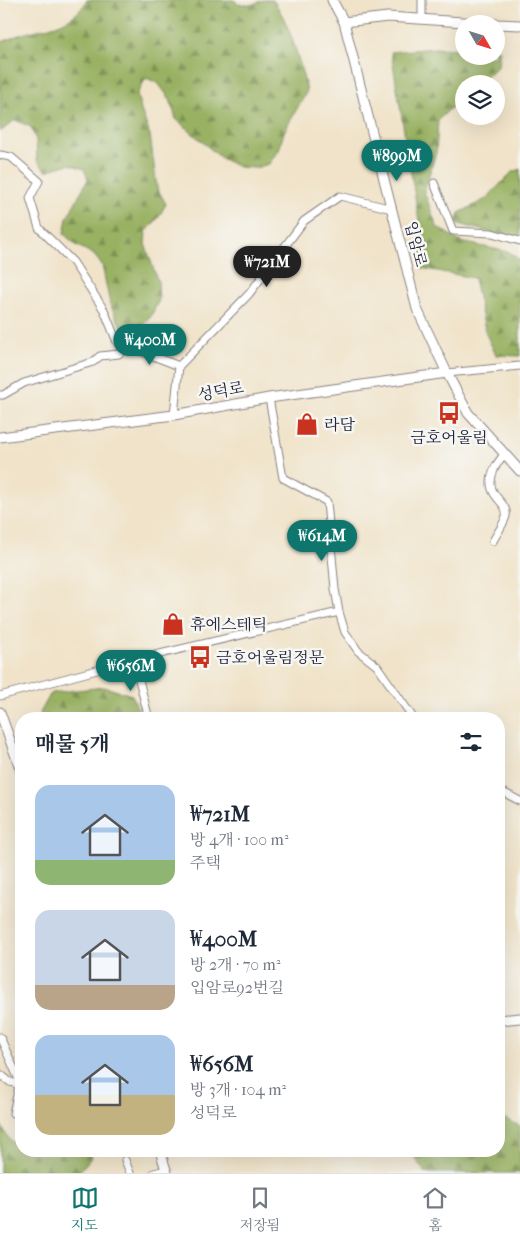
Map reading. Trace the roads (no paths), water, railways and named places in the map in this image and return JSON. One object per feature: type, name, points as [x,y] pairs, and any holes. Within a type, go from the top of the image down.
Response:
[{"type":"street","name":"입암로","points":[[332,0],[344,22],[417,308],[468,413],[520,471]]},
{"type":"street","points":[[422,0],[422,20]]},
{"type":"street","points":[[344,22],[388,18],[455,22]]},
{"type":"street","points":[[505,24],[520,25]]},
{"type":"street","points":[[0,155],[11,157],[39,181],[30,198],[39,228],[73,262],[104,310],[116,342],[180,366]]},
{"type":"street","points":[[434,183],[453,231],[492,233],[520,240]]},
{"type":"street","points":[[174,415],[180,366],[249,294],[304,221],[340,196],[392,209]]},
{"type":"street","points":[[0,395],[4,395],[24,383],[93,362],[100,356],[119,354],[128,346]]},
{"type":"street","points":[[447,372],[520,366]]},
{"type":"street","name":"성덕로","points":[[0,437],[174,415],[269,398],[447,372]]},
{"type":"street","points":[[269,398],[283,478],[327,502],[338,612],[345,632],[358,650],[377,666],[409,712]]},
{"type":"street","points":[[493,541],[506,516],[506,511],[492,493],[490,485],[494,470],[504,454]]},
{"type":"street","points":[[0,696],[134,660],[338,612]]},
{"type":"street","points":[[134,660],[147,712]]},
{"type":"street","points":[[0,712],[15,754]]},
{"type":"street","points":[[505,793],[520,801]]},
{"type":"street","points":[[505,1019],[520,1018]]},
{"type":"street","points":[[0,1037],[15,1071]]},
{"type":"street","points":[[0,1074],[15,1083]]},
{"type":"street","points":[[13,1113],[15,1106]]},
{"type":"street","points":[[154,1173],[166,1172],[162,1157]]},
{"type":"street","points":[[125,1160],[130,1173]]},
{"type":"place","name":"금호어울림","points":[[449,413]]},
{"type":"place","name":"라담","points":[[307,424]]},
{"type":"place","name":"휴에스테틱","points":[[173,624]]},
{"type":"place","name":"금호어울림정문","points":[[200,657]]}]
